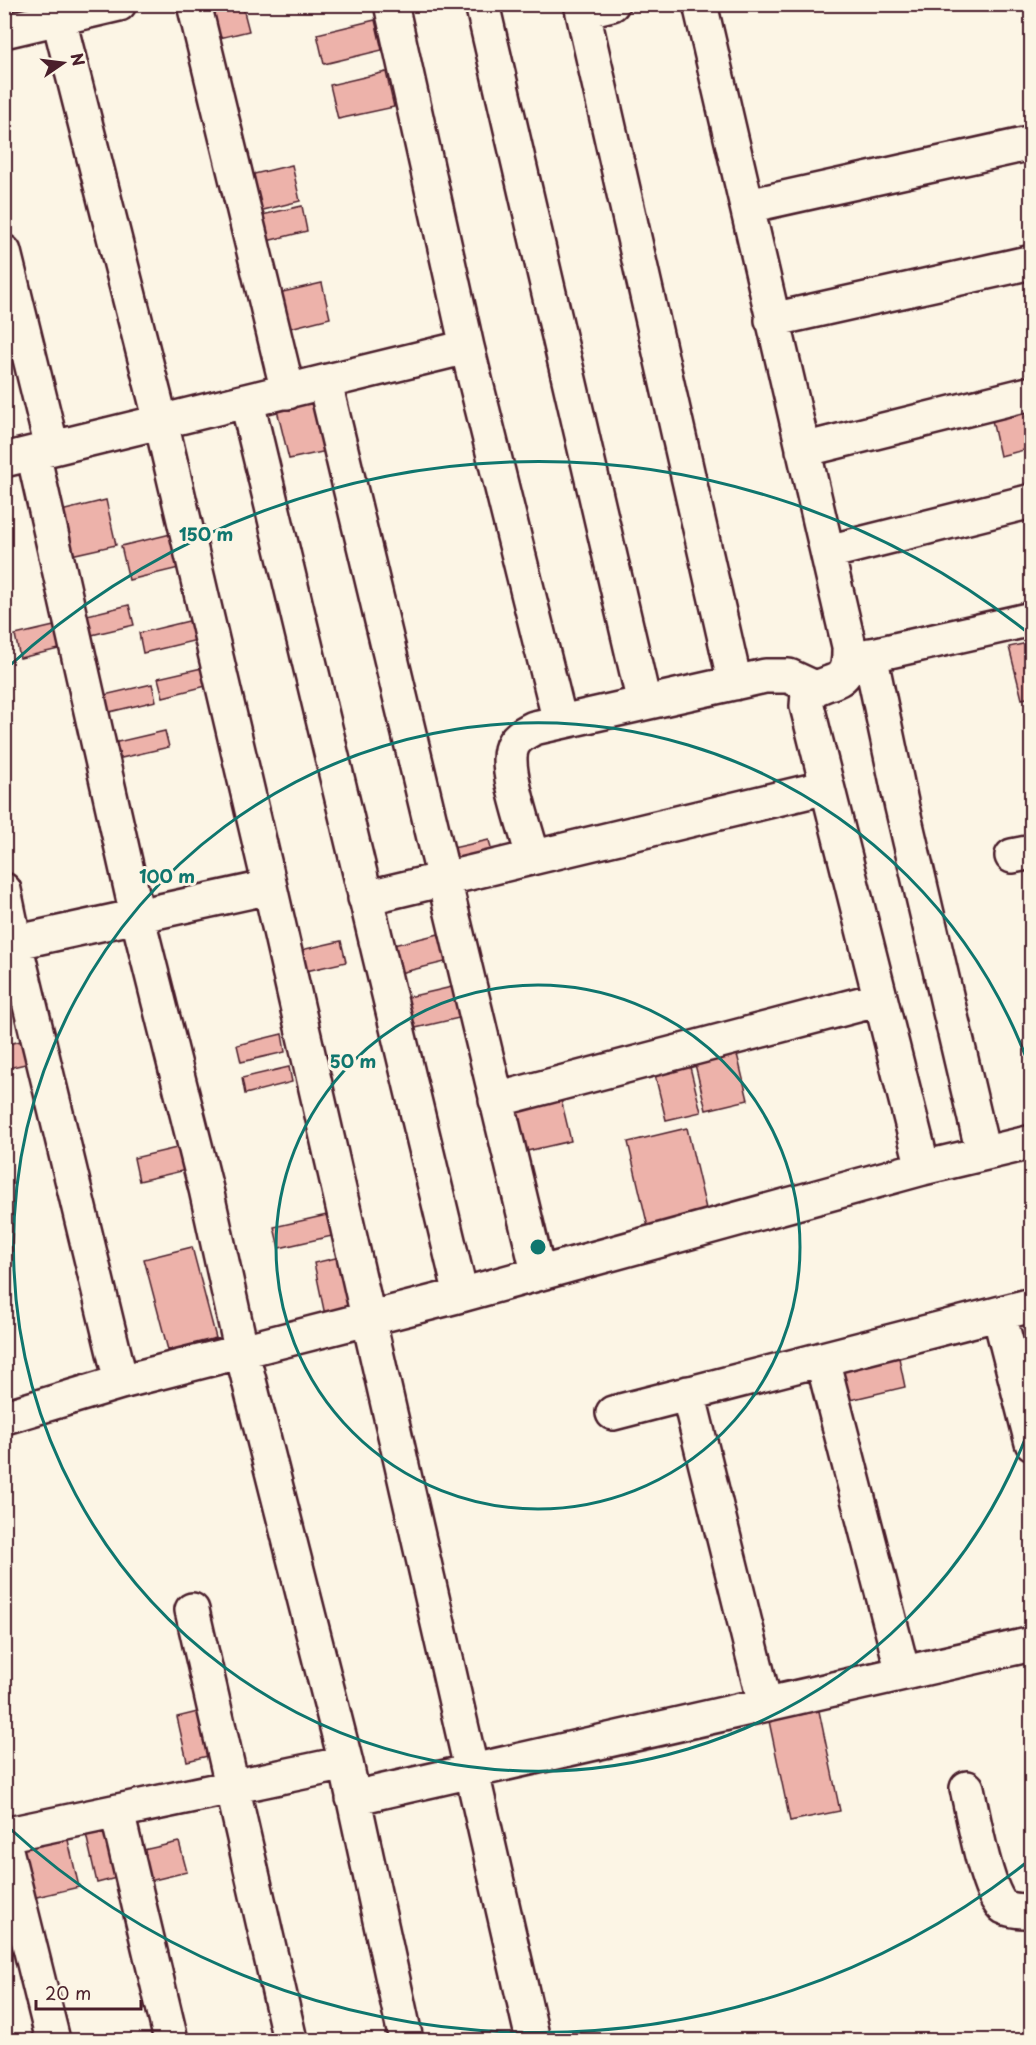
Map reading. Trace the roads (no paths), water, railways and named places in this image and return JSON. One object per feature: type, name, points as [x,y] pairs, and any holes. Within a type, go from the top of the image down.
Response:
[{"type":"street","points":[[4,31],[57,12],[119,4]]},
{"type":"street","points":[[194,4],[288,392]]},
{"type":"street","points":[[392,4],[467,346],[560,722]]},
{"type":"street","points":[[482,4],[644,703]]},
{"type":"street","points":[[700,4],[849,646],[860,657],[902,807],[983,1154]]},
{"type":"street","points":[[592,7],[735,683]]},
{"type":"street","points":[[57,12],[161,422],[270,887],[533,2040]]},
{"type":"street","points":[[748,206],[1032,143]]},
{"type":"street","points":[[4,252],[30,454],[137,915],[207,1189],[242,1353],[346,1763],[406,2040]]},
{"type":"street","points":[[772,320],[1032,262]]},
{"type":"street","points":[[30,454],[325,383],[467,346]]},
{"type":"street","points":[[325,383],[538,1272]]},
{"type":"street","points":[[803,450],[1032,393]]},
{"type":"street","points":[[247,402],[461,1295]]},
{"type":"street","points":[[828,552],[1032,501]]},
{"type":"street","points":[[923,1168],[806,696],[815,688],[843,679],[860,657],[1032,619]]},
{"type":"street","points":[[533,857],[510,767],[511,749],[520,734],[560,722],[777,675],[789,676],[815,688]]},
{"type":"street","points":[[365,898],[827,787]]},
{"type":"street","points":[[10,944],[270,887]]},
{"type":"street","points":[[4,890],[10,944],[121,1382]]},
{"type":"street","points":[[496,1100],[880,999]]},
{"type":"street","points":[[5,1416],[121,1382],[242,1353],[461,1295],[923,1168],[1032,1142]]},
{"type":"street","points":[[613,1413],[1032,1305]]},
{"type":"street","points":[[999,1314],[1032,1443]]},
{"type":"street","points":[[822,1359],[903,1673]]},
{"type":"street","points":[[688,1393],[765,1704]]},
{"type":"street","points":[[192,1610],[290,2040]]},
{"type":"street","points":[[354,1798],[1032,1644]]},
{"type":"street","points":[[4,1835],[346,1763]]},
{"type":"street","points":[[967,1788],[988,1879],[996,1899],[1004,1907],[1032,1911]]},
{"type":"street","points":[[117,1812],[171,2040]]},
{"type":"street","points":[[4,1842],[53,2040]]}]
